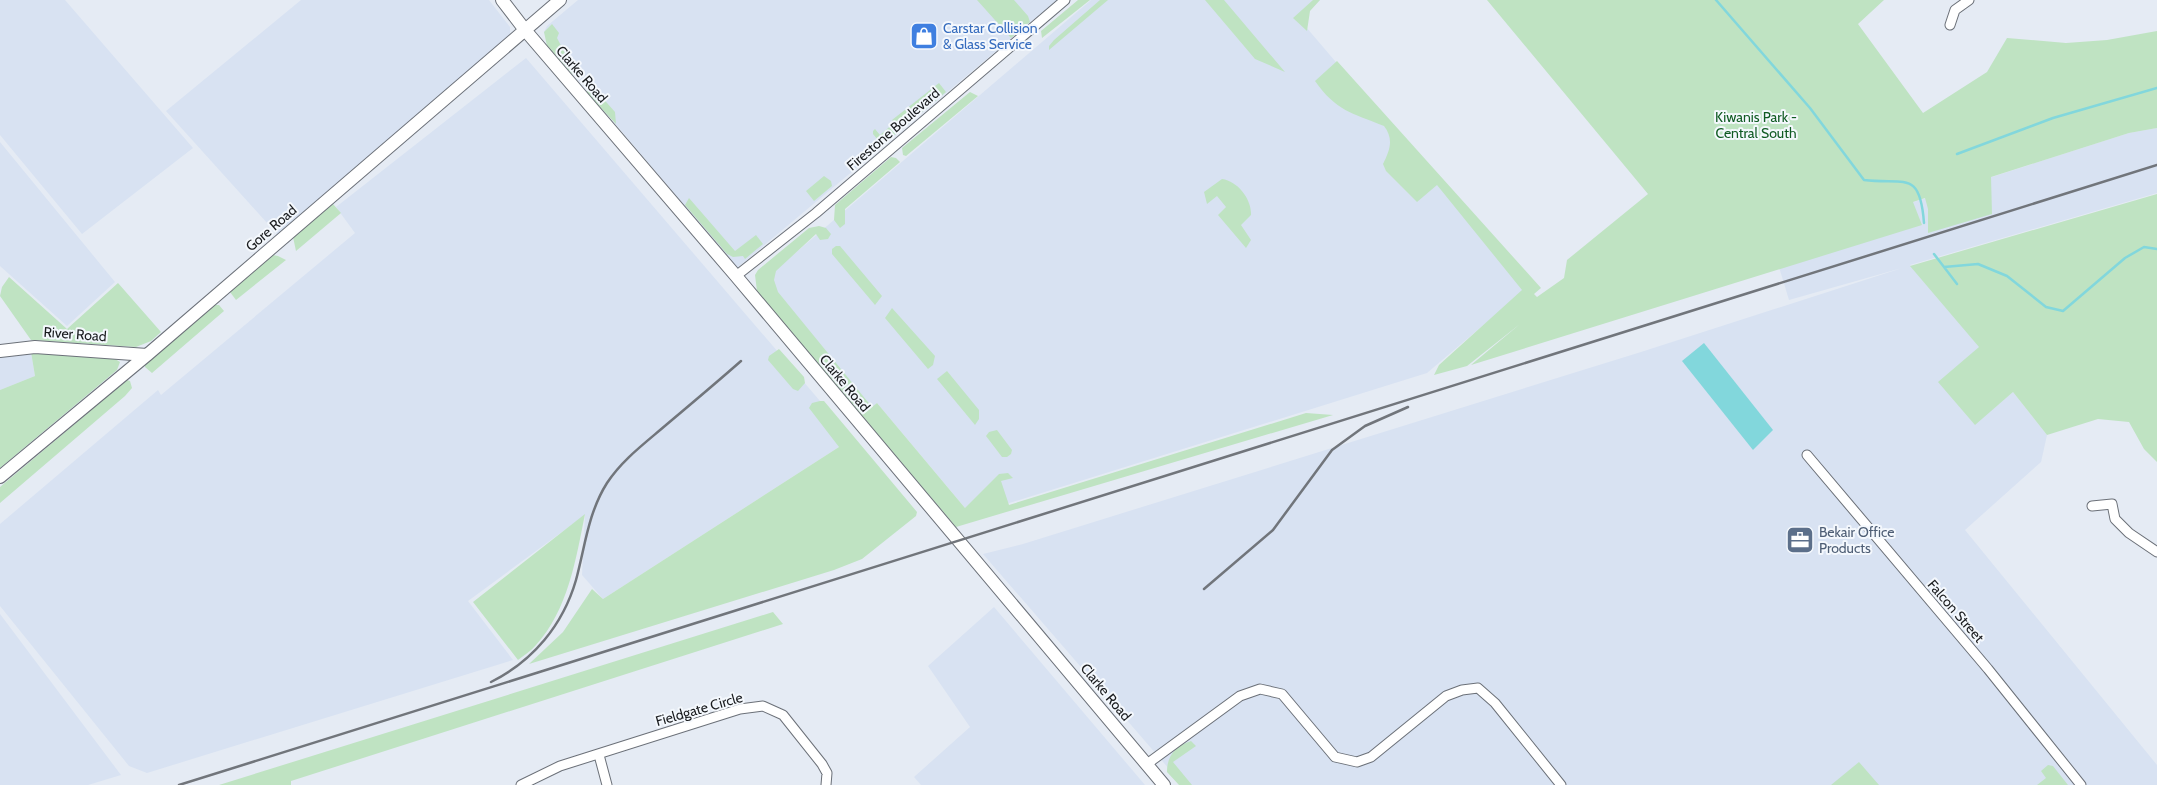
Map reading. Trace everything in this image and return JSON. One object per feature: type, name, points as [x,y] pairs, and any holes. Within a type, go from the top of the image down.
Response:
[{"type":"main road","name":"Clarke Road","points":[[502,0],[525,30],[736,276],[1164,785]]},
{"type":"main road","name":"Gore Road","points":[[0,477],[147,355],[560,0]]},
{"type":"main road","name":"River Road","points":[[0,351],[35,346],[147,355]]},
{"type":"street","name":"Firestone Boulevard","points":[[736,276],[816,213],[1065,0]]},
{"type":"street","points":[[1950,25],[1954,10],[1969,0]]},
{"type":"street","name":"Falcon Street","points":[[1808,455],[1988,669],[2081,785]]},
{"type":"street","points":[[2092,506],[2112,504],[2114,518],[2129,532],[2157,552]]},
{"type":"street","points":[[1147,764],[1240,696],[1260,689],[1282,694],[1334,757],[1357,762],[1372,757],[1446,696],[1462,690],[1478,688],[1495,703],[1561,785]]},
{"type":"street","name":"Fieldgate Circle","points":[[521,785],[560,766],[740,709],[764,706],[783,715],[810,748],[827,773],[826,785]]},
{"type":"street","points":[[599,755],[608,785]]},
{"type":"shaded area","points":[[0,0],[65,0],[193,148],[82,234],[0,135]]},
{"type":"shaded area","points":[[301,0],[489,0],[510,27],[510,37],[278,235],[166,111]]},
{"type":"shaded area","points":[[578,0],[1057,0],[737,268],[549,45],[544,32],[547,26]]},
{"type":"shaded area","points":[[1091,0],[1320,0],[1300,20],[1528,287],[1427,373],[971,515],[877,403],[872,407],[765,279]]},
{"type":"shaded area","points":[[526,58],[820,401],[839,447],[603,599],[582,575],[585,515],[468,601],[513,660],[147,773],[129,766],[0,606],[0,524],[158,390],[161,395],[355,233],[336,207]]},
{"type":"shaded area","points":[[2157,128],[2157,193],[1910,265],[1980,347],[1939,382],[1975,424],[2013,392],[2047,435],[2041,462],[1965,530],[2157,765],[2157,785],[1183,785],[983,554],[1023,544],[1641,352],[1902,268],[1789,300],[1779,267],[1826,230],[2129,133]]},
{"type":"shaded area","points":[[0,142],[115,282],[67,326],[0,266]]},
{"type":"shaded area","points":[[31,352],[35,376],[0,390],[0,357]]},
{"type":"shaded area","points":[[994,607],[1145,785],[921,785],[914,777],[970,727],[928,666]]},
{"type":"shaded area","points":[[0,614],[121,775],[88,785],[0,785]]},
{"type":"green space","points":[[977,0],[1014,0],[1028,16],[1030,22],[1011,38]]},
{"type":"green space","points":[[1078,0],[1090,0],[1042,38],[1041,31]]},
{"type":"green space","points":[[1100,0],[1108,0],[1049,50],[1049,46],[1054,40]]},
{"type":"green space","points":[[1205,0],[1224,0],[1285,72],[1255,59]]},
{"type":"green space","points":[[1313,0],[1320,0],[1310,11],[1307,31],[1293,18]]},
{"type":"green space","name":"Kiwanis Park - Central South","points":[[1487,0],[1884,0],[1858,24],[1923,113],[1987,72],[2007,38],[2066,43],[2107,40],[2157,31],[2157,128],[2129,133],[1991,177],[1992,214],[1928,233],[1928,209],[1925,198],[1913,202],[1922,225],[1471,365],[1520,324],[1467,366],[1434,375],[1439,365],[1522,290],[1437,185],[1417,202],[1386,171],[1383,164],[1388,154],[1390,140],[1384,126],[1345,110],[1330,99],[1315,81],[1337,61],[1541,288],[1534,294],[1537,297],[1564,278],[1567,260],[1648,194]]},
{"type":"green space","points":[[552,24],[559,33],[557,38],[575,72],[573,75],[547,46],[544,32]]},
{"type":"green space","points":[[939,83],[946,92],[884,144],[881,144],[873,134],[873,131],[875,129],[880,135],[894,123],[892,120]]},
{"type":"green space","points":[[592,86],[615,112],[616,124],[586,92]]},
{"type":"green space","points":[[970,92],[978,96],[906,156],[903,155],[902,148]]},
{"type":"green space","points":[[891,157],[896,158],[900,162],[845,209],[845,224],[840,228],[834,220],[835,205]]},
{"type":"green space","points":[[824,176],[831,181],[832,186],[814,201],[806,191]]},
{"type":"green space","points":[[1222,179],[1238,187],[1249,203],[1251,215],[1241,225],[1251,240],[1246,248],[1218,215],[1226,207],[1217,196],[1207,204],[1204,192]]},
{"type":"green space","points":[[2157,194],[2157,462],[2144,449],[2129,422],[2098,419],[2047,435],[2013,392],[1975,425],[1938,382],[1979,347],[1910,266]]},
{"type":"green space","points":[[689,198],[735,251],[756,235],[763,244],[745,259],[743,256],[733,257],[727,254],[685,205]]},
{"type":"green space","points":[[333,204],[341,213],[296,251],[293,237]]},
{"type":"green space","points":[[819,226],[826,228],[831,234],[828,239],[820,240],[816,234],[776,271],[774,280],[778,292],[872,407],[877,403],[965,508],[999,474],[1008,473],[1013,478],[1001,481],[1009,505],[1306,413],[1333,415],[956,527],[757,291],[755,275],[758,270],[809,228]]},
{"type":"green space","points":[[840,246],[882,296],[875,305],[832,254],[832,249]]},
{"type":"green space","points":[[273,255],[286,260],[236,300],[230,292]]},
{"type":"green space","points":[[9,277],[67,329],[118,283],[161,332],[151,341],[136,347],[31,340],[0,296],[2,287]]},
{"type":"green space","points":[[215,305],[219,305],[224,311],[152,373],[145,367],[145,364]]},
{"type":"green space","points":[[892,308],[935,356],[933,365],[928,369],[885,318]]},
{"type":"green space","points":[[779,349],[804,377],[805,383],[798,391],[793,389],[768,360],[769,356]]},
{"type":"green space","points":[[31,352],[112,357],[120,362],[117,370],[0,468],[0,390],[35,376]]},
{"type":"green space","points":[[947,371],[979,410],[979,419],[975,425],[937,379]]},
{"type":"green space","points":[[127,380],[130,381],[132,388],[125,396],[0,503],[0,487]]},
{"type":"green space","points":[[824,401],[917,512],[916,516],[862,559],[834,570],[529,664],[563,632],[592,589],[603,599],[839,447],[809,408],[812,403]]},
{"type":"green space","points":[[997,430],[1012,450],[1011,454],[1007,457],[1002,457],[986,436],[989,432]]},
{"type":"green space","points":[[585,514],[574,566],[556,616],[536,645],[518,660],[473,602]]},
{"type":"green space","points":[[773,612],[783,624],[291,781],[291,785],[219,785]]},
{"type":"green space","points":[[1191,741],[1196,746],[1173,762],[1192,785],[1179,785],[1167,772],[1168,761],[1176,749]]},
{"type":"green space","points":[[1859,762],[1879,785],[1831,785]]},
{"type":"green space","points":[[2048,765],[2053,766],[2068,785],[2037,785],[2046,778],[2041,771]]},
{"type":"water","points":[[1704,343],[1773,430],[1753,450],[1682,361]]},
{"type":"waterway","points":[[1716,0],[1810,108],[1864,180],[1908,183],[1914,187],[1919,194],[1924,223]]},
{"type":"waterway","points":[[1957,154],[2053,118],[2157,88]]},
{"type":"waterway","points":[[1934,254],[1944,267],[1978,264],[2007,276],[2046,307],[2063,311],[2125,258],[2144,247],[2157,249]]},
{"type":"waterway","points":[[1944,267],[1957,284]]},
{"type":"railway","points":[[179,785],[2157,165]]},
{"type":"railway","points":[[491,682],[520,664],[533,652],[554,627],[563,612],[576,580],[595,506],[613,475],[634,452],[741,361]]},
{"type":"railway","points":[[1204,589],[1273,530],[1332,450],[1365,426],[1408,407]]},
{"type":"place","name":"Carstar Collision & Glass Service","points":[[924,36]]},
{"type":"place","name":"Bekair Office Products","points":[[1800,540]]}]
